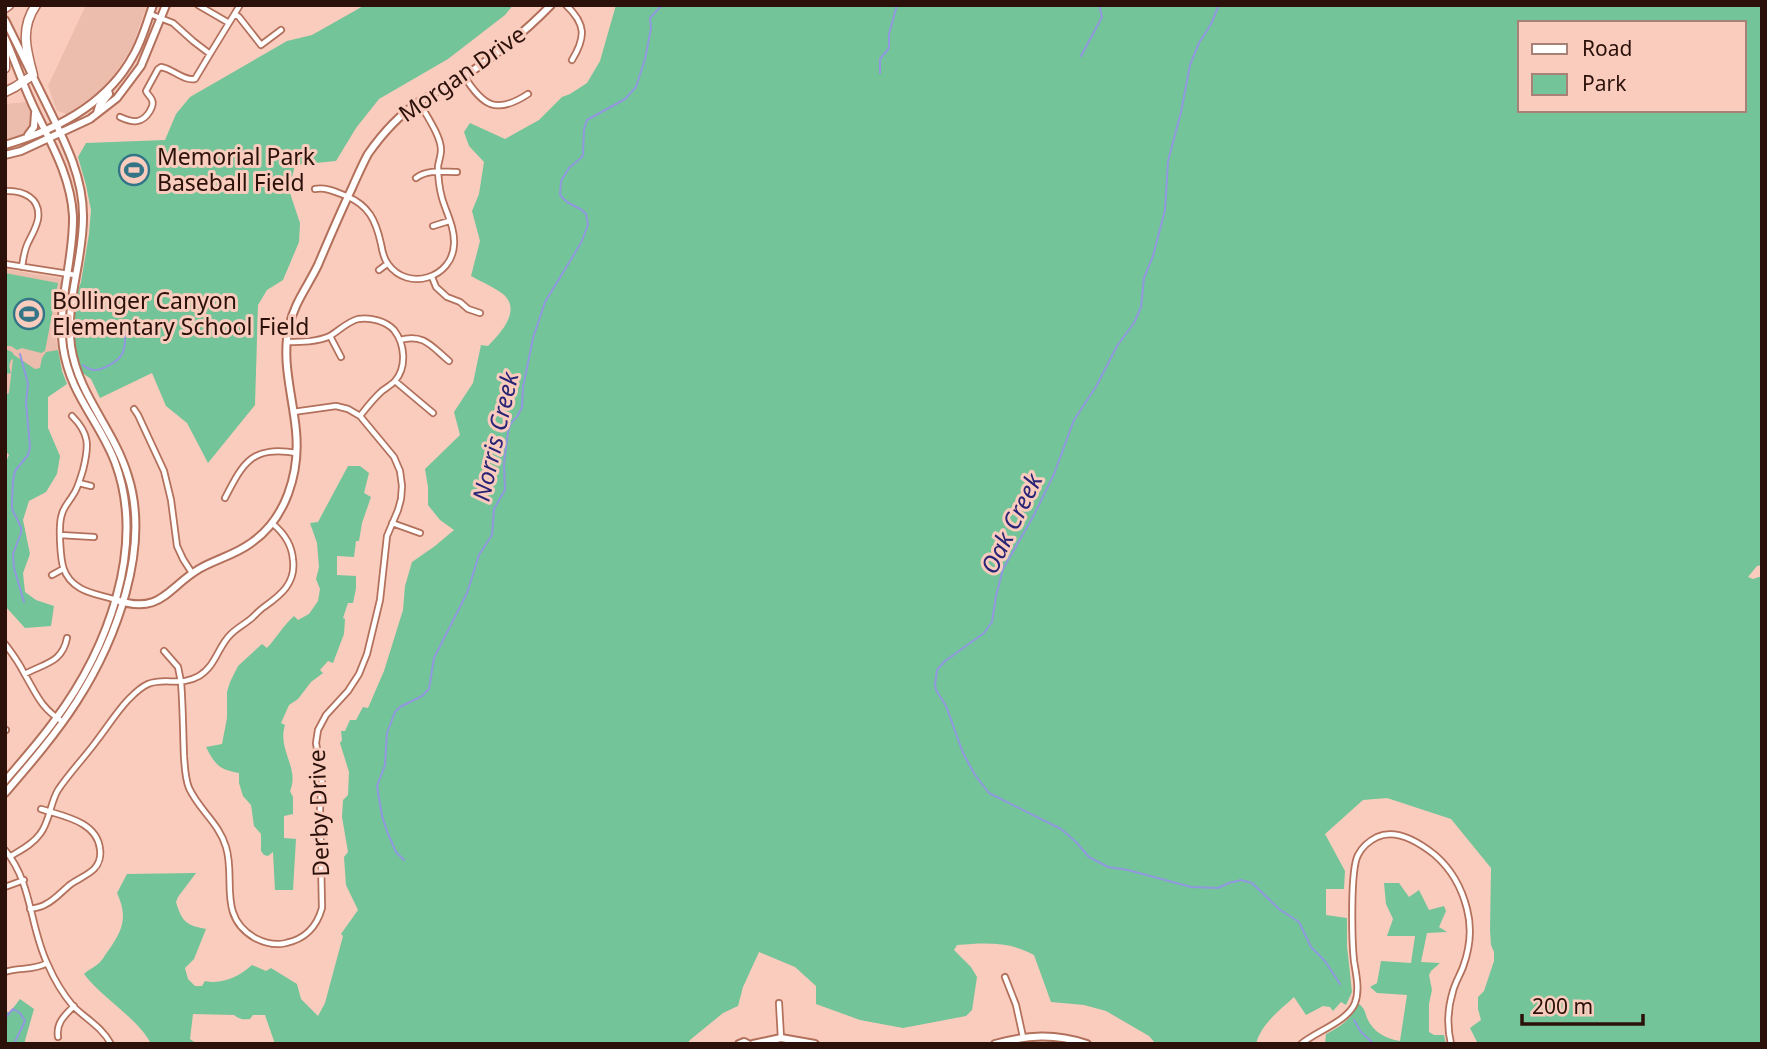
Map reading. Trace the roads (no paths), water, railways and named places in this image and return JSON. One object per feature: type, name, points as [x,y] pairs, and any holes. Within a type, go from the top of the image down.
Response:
[{"type":"highway","points":[[5,92],[33,75],[25,36],[28,21],[36,5]]},
{"type":"highway","points":[[5,49],[5,68]]},
{"type":"main road","points":[[5,145],[78,114],[108,90],[133,56],[153,5]]},
{"type":"main road","points":[[5,155],[21,151],[90,119],[117,98],[141,66],[166,5]]},
{"type":"main road","name":"Morgan Drive","points":[[119,601],[136,604],[156,601],[168,595],[192,573],[234,554],[252,543],[273,524],[286,500],[297,453],[286,342],[293,312],[366,157],[381,136],[405,113],[464,76],[526,31],[551,5]]},
{"type":"main road","points":[[5,20],[61,133],[77,173],[82,196],[83,227],[72,275]]},
{"type":"main road","points":[[5,38],[64,172],[72,204],[69,330],[74,364],[88,398],[121,455],[134,499],[136,533],[132,565],[110,637],[93,673],[78,701],[5,781]]},
{"type":"main road","points":[[97,113],[109,94],[108,90]]},
{"type":"main road","points":[[25,138],[34,127],[36,111]]},
{"type":"main road","points":[[5,793],[60,720]]},
{"type":"main road","points":[[995,1044],[1023,1037],[1055,1036],[1087,1044]]},
{"type":"main road","points":[[739,1044],[781,1038],[816,1044]]},
{"type":"street","points":[[198,5],[229,23]]},
{"type":"street","points":[[120,117],[131,121],[145,118],[153,104],[146,91],[161,67],[191,80],[198,76],[240,5]]},
{"type":"street","points":[[566,5],[578,18],[583,30],[582,40],[572,60]]},
{"type":"street","points":[[150,14],[173,23],[210,54]]},
{"type":"street","points":[[235,14],[261,45],[281,30]]},
{"type":"street","points":[[464,76],[474,92],[494,106],[505,106],[528,94]]},
{"type":"street","points":[[315,189],[322,188],[348,197],[364,206],[379,231],[387,264],[402,275],[411,278],[432,276],[445,267],[452,255],[454,237],[439,188],[440,142],[419,102]]},
{"type":"street","points":[[416,178],[425,173],[457,172]]},
{"type":"street","points":[[5,191],[25,193],[38,211],[38,219],[22,267]]},
{"type":"street","points":[[433,226],[449,221]]},
{"type":"street","points":[[5,264],[72,275]]},
{"type":"street","points":[[379,270],[387,264]]},
{"type":"street","points":[[432,276],[436,286],[447,297],[480,313]]},
{"type":"street","points":[[286,342],[303,342],[330,335],[359,319],[371,319],[390,327],[400,340],[403,350],[395,381],[379,393],[360,416],[336,406],[293,412]]},
{"type":"street","points":[[330,335],[341,357]]},
{"type":"street","points":[[400,340],[421,338],[449,361]]},
{"type":"street","points":[[395,381],[433,413]]},
{"type":"street","points":[[134,409],[164,471],[177,546],[192,573]]},
{"type":"street","points":[[72,416],[81,425],[88,444],[79,483],[60,519],[63,569],[72,582],[82,589],[119,601]]},
{"type":"street","name":"Derby Drive","points":[[181,682],[185,776],[195,799],[211,817],[226,846],[229,899],[234,916],[251,936],[266,943],[285,944],[296,940],[315,924],[322,908],[320,810],[323,779],[316,743],[318,730],[326,715],[359,674],[367,654],[380,600],[387,536],[401,499],[400,471],[394,457],[360,416]]},
{"type":"street","points":[[225,498],[237,473],[255,456],[279,451],[297,453]]},
{"type":"street","points":[[79,483],[91,486]]},
{"type":"street","points":[[392,523],[420,533]]},
{"type":"street","points":[[11,856],[41,833],[53,797],[63,781],[128,700],[148,684],[181,682],[202,674],[211,665],[224,641],[286,589],[293,572],[292,551],[287,539],[273,524]]},
{"type":"street","points":[[60,535],[94,537]]},
{"type":"street","points":[[52,575],[63,569]]},
{"type":"street","points":[[25,674],[57,658],[63,652],[66,638]]},
{"type":"street","points":[[5,644],[38,700],[60,720]]},
{"type":"street","points":[[164,651],[178,667],[181,682]]},
{"type":"street","points":[[30,909],[48,904],[94,869],[100,856],[97,839],[86,827],[76,819],[41,808]]},
{"type":"street","points":[[1301,1044],[1319,1031],[1342,1020],[1354,1007],[1357,993],[1353,926],[1356,859],[1359,851],[1369,842],[1386,834],[1412,840],[1436,856],[1455,880],[1467,911],[1469,945],[1450,1003],[1451,1044]]},
{"type":"street","points":[[5,850],[24,880],[37,936],[47,963],[74,1006],[101,1030],[111,1044]]},
{"type":"street","points":[[5,887],[24,880]]},
{"type":"street","points":[[5,972],[39,968],[47,963]]},
{"type":"street","points":[[1005,977],[1016,1005],[1023,1037]]},
{"type":"street","points":[[779,1003],[781,1038]]},
{"type":"street","points":[[58,1037],[58,1025],[74,1006]]},
{"type":"waterway","name":"Norris Creek","points":[[404,860],[396,852],[388,834],[377,786],[385,765],[387,733],[395,712],[429,689],[434,658],[467,593],[479,555],[492,535],[494,509],[505,490],[504,464],[508,432],[522,407],[523,387],[533,338],[545,302],[581,243],[588,225],[586,214],[560,195],[561,181],[569,168],[582,157],[587,120],[625,99],[636,87],[645,59],[651,28],[650,18],[662,5]]},
{"type":"waterway","points":[[880,73],[880,59],[889,48],[889,34],[897,5]]},
{"type":"waterway","points":[[1081,56],[1102,17],[1099,5]]},
{"type":"waterway","name":"Oak Creek","points":[[1219,5],[1190,65],[1168,161],[1165,210],[1153,256],[1144,278],[1141,307],[1134,323],[1117,346],[1097,385],[1074,420],[1054,474],[1003,569],[992,622],[984,633],[945,661],[937,670],[935,685],[946,706],[963,753],[989,793],[1061,829],[1089,857],[1108,867],[1191,887],[1218,888],[1241,880],[1252,883],[1279,909],[1299,922],[1311,947],[1325,961],[1340,984]]},
{"type":"waterway","points":[[83,365],[96,370],[117,360],[124,349],[125,332],[131,328],[135,319]]},
{"type":"waterway","points":[[20,354],[28,384],[26,403],[30,447],[28,455],[15,471],[12,509],[21,527],[13,554],[14,568],[24,602]]},
{"type":"waterway","points":[[5,1018],[13,1009],[20,1013],[25,1021],[14,1044]]},
{"type":"waterway","name":"Oak Creek","points":[[1354,1020],[1361,1032],[1374,1044]]},
{"type":"place","name":"Memorial Park Baseball Field","points":[[134,170]]},
{"type":"place","name":"Bollinger Canyon Elementary School Field","points":[[29,314]]}]
